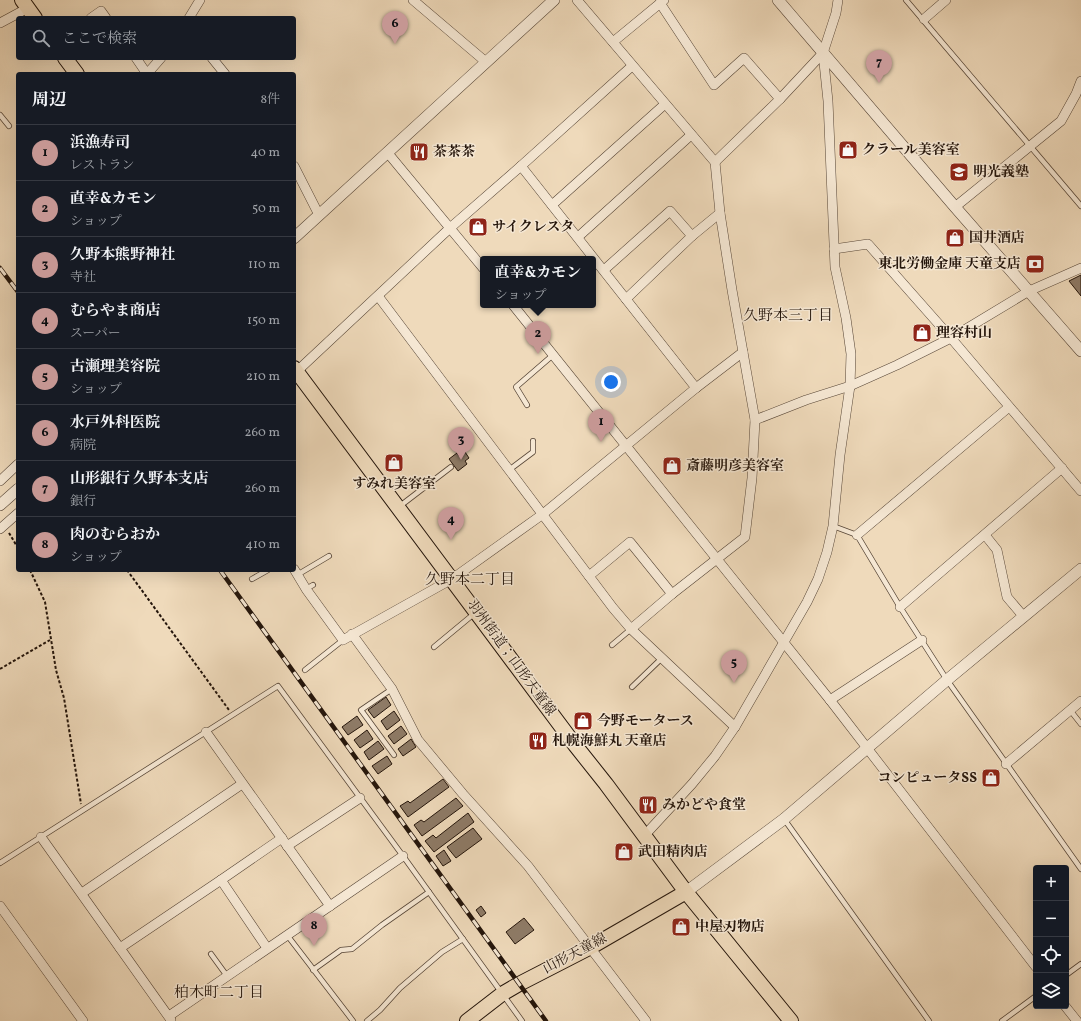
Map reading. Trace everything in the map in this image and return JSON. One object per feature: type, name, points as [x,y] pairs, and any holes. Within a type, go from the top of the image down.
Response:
[{"type":"main road","points":[[66,60],[76,72]]},
{"type":"main road","name":"羽州街道；山形天童線","points":[[296,372],[399,507],[686,892],[791,1021]]},
{"type":"main road","name":"山形天童線","points":[[467,1021],[502,994],[590,947],[686,892]]},
{"type":"street","points":[[190,16],[200,0]]},
{"type":"street","points":[[413,0],[486,62]]},
{"type":"street","points":[[296,236],[554,0]]},
{"type":"street","points":[[577,0],[715,162],[720,213],[755,420],[752,478],[745,537],[672,594],[631,629]]},
{"type":"street","points":[[778,0],[955,207],[1081,351]]},
{"type":"street","points":[[644,836],[692,784],[715,756],[735,727],[807,602],[818,579],[827,552],[833,526],[840,455],[850,386],[851,354],[846,318],[835,267],[828,101],[823,53],[836,14],[838,0]]},
{"type":"street","points":[[924,20],[946,0]]},
{"type":"street","points":[[613,42],[662,2],[714,85],[744,58],[780,99]]},
{"type":"street","points":[[0,23],[28,9]]},
{"type":"street","points":[[94,16],[101,11],[105,16]]},
{"type":"street","points":[[715,162],[780,99],[823,53]]},
{"type":"street","points":[[137,60],[146,72]]},
{"type":"street","points":[[149,72],[159,60]]},
{"type":"street","points":[[214,60],[223,72]]},
{"type":"street","points":[[296,370],[450,228],[632,66]]},
{"type":"street","points":[[955,207],[1061,121],[1076,94],[1081,81]]},
{"type":"street","points":[[552,205],[665,104]]},
{"type":"street","points":[[578,237],[691,135]]},
{"type":"street","points":[[387,152],[480,264]]},
{"type":"street","points":[[521,166],[593,256]]},
{"type":"street","points":[[296,170],[319,216]]},
{"type":"street","points":[[604,270],[670,211],[692,236]]},
{"type":"street","points":[[626,299],[692,236],[720,213]]},
{"type":"street","points":[[834,249],[868,244],[951,338],[1081,491]]},
{"type":"street","points":[[596,260],[696,388]]},
{"type":"street","points":[[755,420],[806,400],[850,386],[951,338],[1029,291],[1081,268]]},
{"type":"street","points":[[378,296],[631,629],[735,727]]},
{"type":"street","points":[[515,308],[830,700],[1033,963]]},
{"type":"street","points":[[296,572],[310,587],[344,640],[352,634],[452,579],[543,514],[696,388],[743,352]]},
{"type":"street","points":[[857,535],[1010,407]]},
{"type":"street","points":[[0,481],[16,466]]},
{"type":"street","points":[[900,606],[1062,468]]},
{"type":"street","points":[[0,505],[16,491]]},
{"type":"street","points":[[2,527],[16,515]]},
{"type":"street","points":[[985,535],[996,550],[1007,597],[1024,617]]},
{"type":"street","points":[[590,576],[630,542],[672,594]]},
{"type":"street","points":[[686,892],[784,819],[868,749],[947,680],[1081,569]]},
{"type":"street","points":[[352,634],[392,689],[418,740],[463,794],[528,866],[646,1021]]},
{"type":"street","points":[[830,700],[922,640]]},
{"type":"street","points":[[1006,764],[1081,701]]},
{"type":"street","points":[[206,732],[330,906]]},
{"type":"street","points":[[82,893],[242,784]]},
{"type":"street","points":[[288,846],[360,798]]},
{"type":"street","points":[[41,837],[170,1019],[267,948],[403,856]]},
{"type":"street","points":[[120,948],[282,838]]},
{"type":"street","points":[[221,880],[267,948]]},
{"type":"street","points":[[0,906],[83,1021]]},
{"type":"street","points":[[1067,1009],[1077,1021]]},
{"type":"lane","points":[[906,0],[1081,206]]},
{"type":"lane","points":[[0,115],[9,126]]},
{"type":"lane","points":[[527,405],[516,387],[553,355]]},
{"type":"lane","points":[[509,470],[533,452],[533,441]]},
{"type":"lane","points":[[399,507],[451,467]]},
{"type":"lane","points":[[833,526],[857,535],[947,680],[1081,869]]},
{"type":"lane","points":[[296,572],[329,556]]},
{"type":"lane","points":[[252,579],[264,572]]},
{"type":"lane","points":[[434,647],[476,612]]},
{"type":"lane","points":[[612,645],[631,629]]},
{"type":"lane","points":[[304,670],[344,640]]},
{"type":"lane","points":[[632,687],[662,658]]},
{"type":"lane","points":[[0,863],[278,686],[522,1021]]},
{"type":"lane","points":[[392,689],[361,710],[394,755]]},
{"type":"lane","points":[[1070,710],[1081,724]]},
{"type":"lane","points":[[784,819],[929,1021]]},
{"type":"lane","points":[[313,970],[340,950],[352,949],[382,925],[429,892]]},
{"type":"lane","points":[[287,935],[353,1021]]},
{"type":"lane","points":[[367,1021],[380,1010],[400,988],[442,952],[463,939]]},
{"type":"lane","points":[[211,954],[227,976]]},
{"type":"lane","points":[[1069,973],[1081,964]]},
{"type":"lane","points":[[1002,1021],[1033,998]]},
{"type":"path","points":[[2,527],[16,545]]},
{"type":"path","points":[[31,572],[45,602],[50,640],[56,670],[64,698],[82,810]]},
{"type":"path","points":[[128,572],[233,715]]},
{"type":"path","points":[[0,669],[50,640]]},
{"type":"building","points":[[1081,275],[1081,296],[1069,281]]},
{"type":"building","points":[[465,452],[469,458],[465,461],[467,464],[458,471],[449,459],[457,453],[459,456]]},
{"type":"building","points":[[386,697],[391,705],[374,718],[368,710]]},
{"type":"building","points":[[394,711],[400,720],[387,730],[381,721]]},
{"type":"building","points":[[357,716],[363,725],[348,735],[342,727]]},
{"type":"building","points":[[401,726],[407,734],[394,744],[388,736]]},
{"type":"building","points":[[367,730],[373,739],[360,748],[354,740]]},
{"type":"building","points":[[411,739],[416,747],[403,756],[398,749]]},
{"type":"building","points":[[378,741],[384,749],[369,760],[364,752]]},
{"type":"building","points":[[387,756],[392,764],[378,774],[372,766]]},
{"type":"building","points":[[443,779],[449,787],[408,817],[400,806],[408,801],[410,803]]},
{"type":"building","points":[[456,798],[463,806],[422,836],[414,825],[421,820],[424,822]]},
{"type":"building","points":[[468,813],[474,822],[434,852],[425,841],[433,835],[436,838]]},
{"type":"building","points":[[473,828],[482,839],[456,858],[447,847]]},
{"type":"building","points":[[444,850],[451,861],[443,866],[436,856]]},
{"type":"building","points":[[481,906],[486,913],[481,917],[476,910]]},
{"type":"building","points":[[524,918],[534,930],[515,944],[506,932]]},
{"type":"railway","points":[[0,268],[16,289]]},
{"type":"railway","points":[[221,572],[546,1021]]},
{"type":"place","name":"水戸外科医院","points":[[395,44]]},
{"type":"place","name":"山形銀行 久野本支店","points":[[879,83]]},
{"type":"place","name":"クラール美容室","points":[[848,150]]},
{"type":"place","name":"茶茶茶","points":[[419,152]]},
{"type":"place","name":"明光義塾","points":[[959,172]]},
{"type":"place","name":"サイクレスタ","points":[[478,227]]},
{"type":"place","name":"国井酒店","points":[[955,238]]},
{"type":"place","name":"東北労働金庫 天童支店","points":[[1035,264]]},
{"type":"place","name":"理容村山","points":[[922,333]]},
{"type":"place","name":"直幸&カモン","points":[[538,354]]},
{"type":"place","name":"浜漁寿司","points":[[601,442]]},
{"type":"place","name":"久野本熊野神社","points":[[461,460]]},
{"type":"place","name":"すみれ美容室","points":[[394,463]]},
{"type":"place","name":"斎藤明彦美容室","points":[[672,466]]},
{"type":"place","name":"むらやま商店","points":[[451,540]]},
{"type":"place","name":"古瀬理美容院","points":[[734,683]]},
{"type":"place","name":"今野モータース","points":[[583,721]]},
{"type":"place","name":"札幌海鮮丸 天童店","points":[[538,741]]},
{"type":"place","name":"コンピュータSS","points":[[991,778]]},
{"type":"place","name":"みかどや食堂","points":[[648,805]]},
{"type":"place","name":"武田精肉店","points":[[624,852]]},
{"type":"place","name":"中屋刃物店","points":[[681,927]]},
{"type":"place","name":"肉のむらおか","points":[[314,946]]},
{"type":"district","name":"久野本三丁目","points":[[788,316]]},
{"type":"district","name":"久野本二丁目","points":[[470,580]]},
{"type":"district","name":"柏木町二丁目","points":[[219,993]]}]
